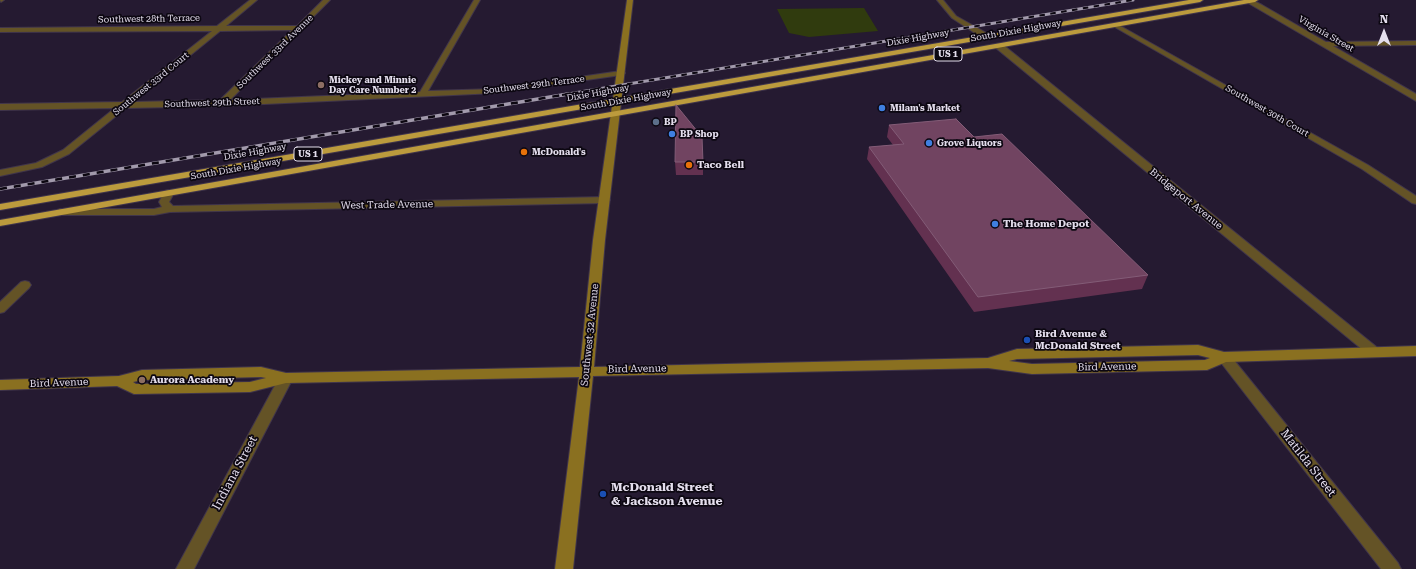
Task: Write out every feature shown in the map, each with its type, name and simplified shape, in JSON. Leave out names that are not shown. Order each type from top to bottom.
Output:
[{"type":"highway","name":"Dixie Highway","points":[[0,207],[1200,0]]},
{"type":"highway","name":"South Dixie Highway","points":[[0,223],[999,46],[1250,0]]},
{"type":"street","name":"Southwest 33rd Court","points":[[0,173],[44,164],[71,148],[254,0]]},
{"type":"street","name":"Southwest 33rd Avenue","points":[[222,103],[327,0]]},
{"type":"street","points":[[423,93],[477,0]]},
{"type":"street","name":"Southwest 32 Avenue","points":[[564,569],[599,240],[630,0]]},
{"type":"street","points":[[940,0],[954,17],[987,37]]},
{"type":"street","name":"Virginia Street","points":[[1250,0],[1416,98]]},
{"type":"street","name":"Southwest 30th Court","points":[[1115,25],[1365,166],[1416,201]]},
{"type":"street","name":"Southwest 28th Terrace","points":[[0,30],[299,28]]},
{"type":"street","points":[[1324,44],[1416,43]]},
{"type":"street","name":"Bridgeport Avenue","points":[[999,46],[1374,352]]},
{"type":"street","name":"Southwest 29th Terrace","points":[[423,93],[511,90],[621,73]]},
{"type":"street","name":"Southwest 29th Street","points":[[0,107],[222,103],[423,93]]},
{"type":"street","points":[[169,193],[164,204],[170,209]]},
{"type":"street","name":"West Trade Avenue","points":[[58,212],[154,212],[170,209],[605,200]]},
{"type":"street","points":[[0,309],[25,285]]},
{"type":"street","name":"Bird Avenue","points":[[0,385],[119,381],[134,389],[250,387],[286,378],[586,370],[988,363],[1026,369],[1127,367],[1207,365],[1224,357],[1416,351]]},
{"type":"street","name":"Matilda Street","points":[[1224,357],[1392,569]]},
{"type":"street","name":"Indiana Street","points":[[185,569],[286,378]]},
{"type":"green space","points":[[864,8],[878,31],[809,37],[789,33],[777,9]]},
{"type":"building","points":[[676,105],[702,137],[703,162],[675,162]]},
{"type":"building","name":"The Home Depot","points":[[956,119],[974,137],[1002,134],[1148,275],[978,297],[869,147],[904,144],[889,125]]},
{"type":"railway","points":[[566,94],[1133,0]]},
{"type":"railway","points":[[0,189],[566,94]]},
{"type":"railway","points":[[562,95],[566,94]]},
{"type":"place","name":"Mickey and Minnie Day Care Number 2","points":[[321,85]]},
{"type":"place","name":"Milam's Market","points":[[882,108]]},
{"type":"place","name":"BP","points":[[656,122]]},
{"type":"place","name":"BP Shop","points":[[672,134]]},
{"type":"place","name":"Grove Liquors","points":[[929,143]]},
{"type":"place","name":"McDonald's","points":[[524,152]]},
{"type":"place","name":"Taco Bell","points":[[689,165]]},
{"type":"place","name":"The Home Depot","points":[[995,224]]},
{"type":"place","name":"Bird Avenue & McDonald Street","points":[[1027,340]]},
{"type":"place","name":"Aurora Academy","points":[[142,380]]},
{"type":"place","name":"McDonald Street & Jackson Avenue","points":[[603,494]]}]
